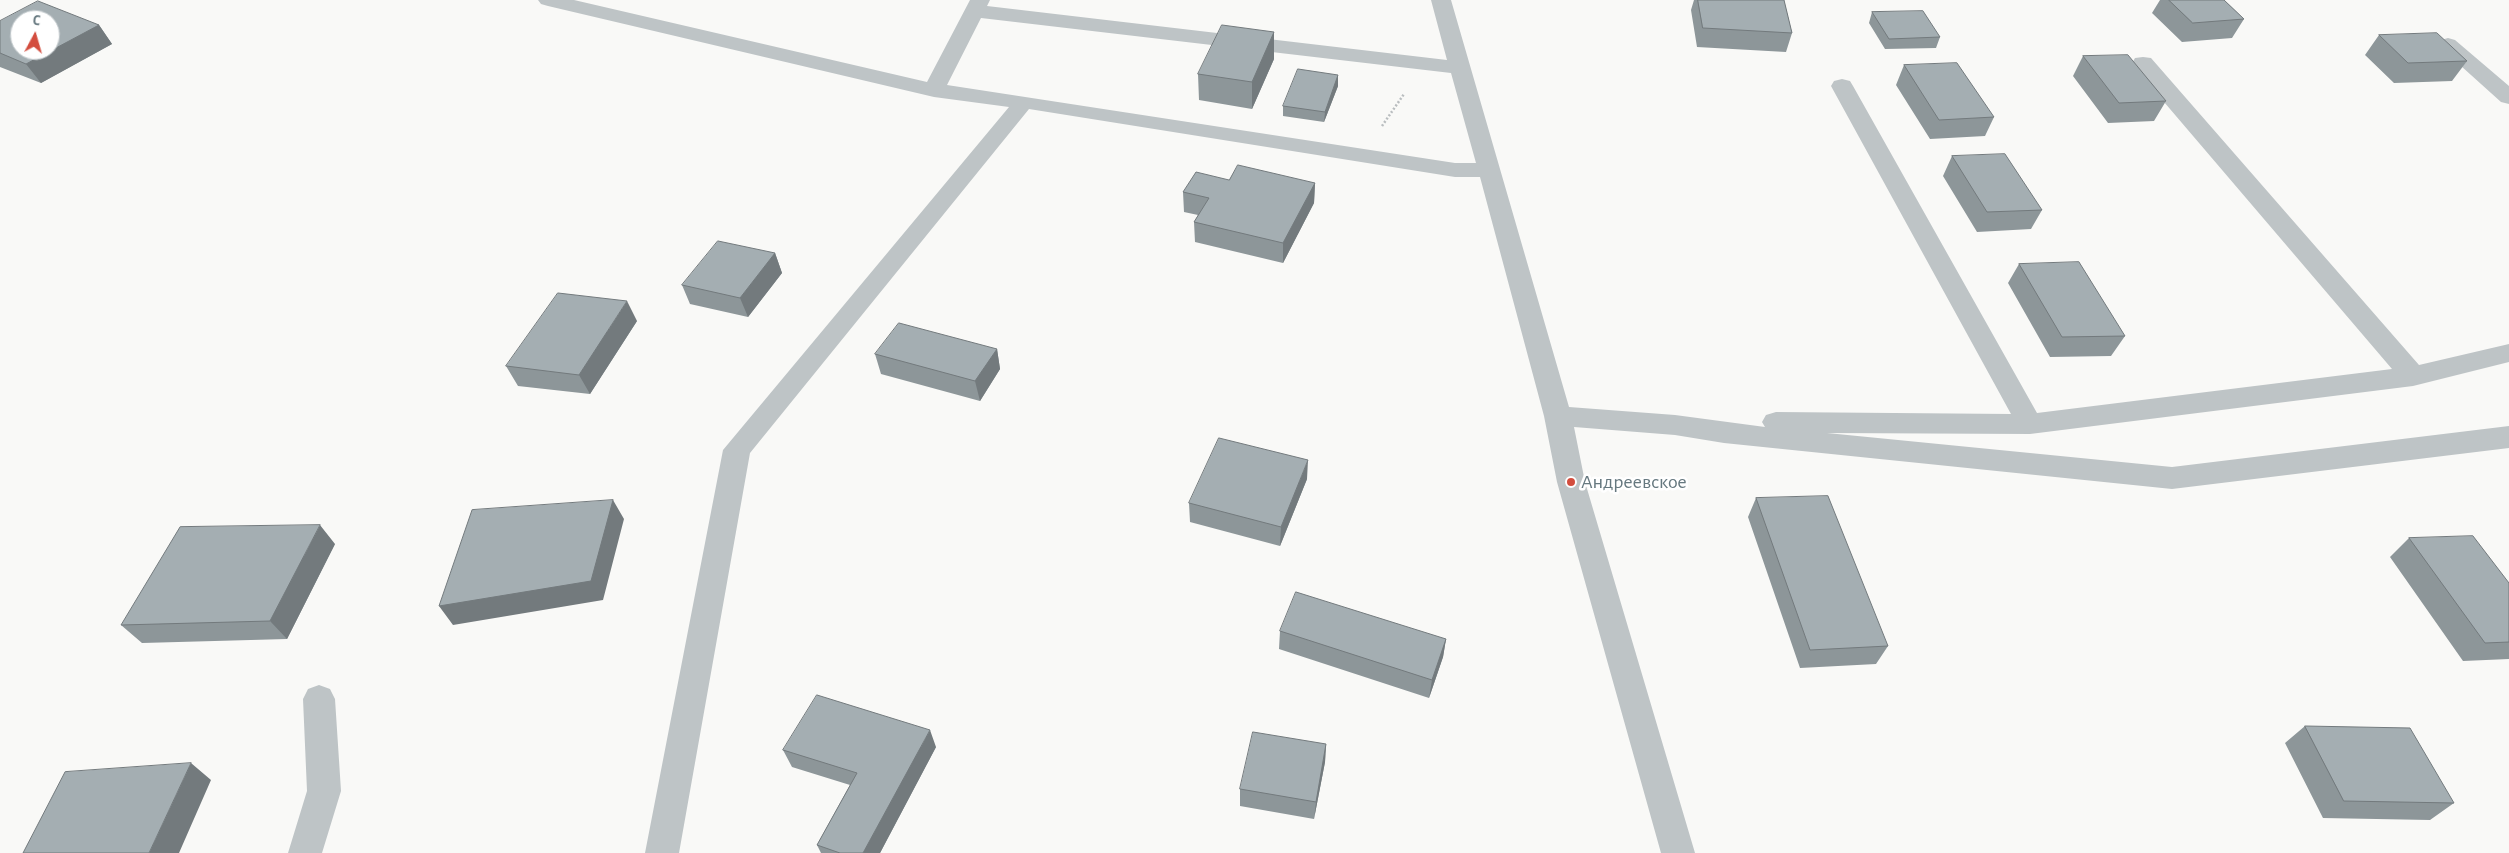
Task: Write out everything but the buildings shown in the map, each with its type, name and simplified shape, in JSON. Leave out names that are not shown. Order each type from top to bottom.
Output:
[{"type":"street","points":[[548,0],[934,90],[1024,102],[1455,170],[1489,170]]},
{"type":"street","points":[[1441,0],[1558,416],[1571,482],[1678,853]]},
{"type":"street","points":[[934,90],[977,6],[1460,68]]},
{"type":"street","points":[[2448,44],[2509,97]]},
{"type":"street","points":[[2143,63],[2413,376]]},
{"type":"street","points":[[1842,86],[2030,424]]},
{"type":"street","points":[[662,853],[737,450],[1024,102]]},
{"type":"street","points":[[1675,426],[1719,422],[2030,424],[2413,376],[2509,353]]},
{"type":"street","points":[[1558,416],[1675,426],[1724,433],[2172,478],[2509,437]]},
{"type":"street","points":[[306,853],[324,791],[319,699]]},
{"type":"path","points":[[1361,155],[1427,64]]},
{"type":"place","name":"Андреевское","points":[[1571,482]]}]
